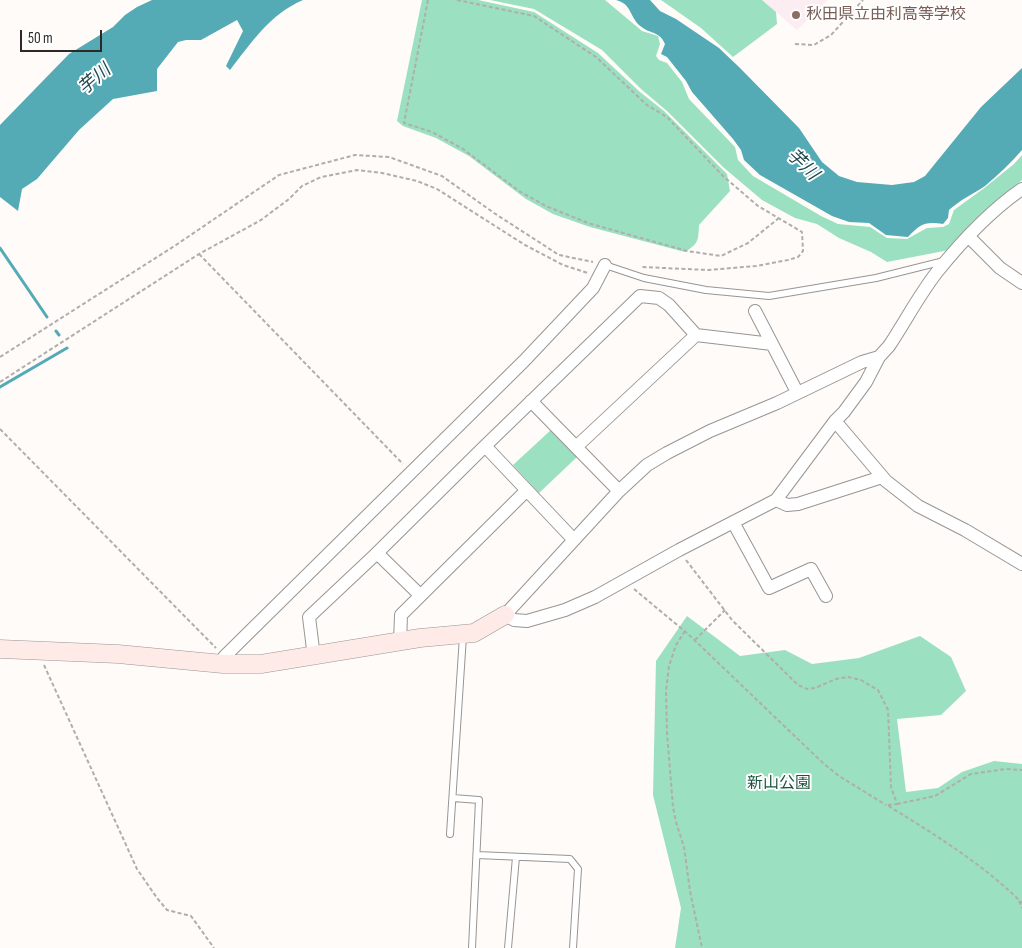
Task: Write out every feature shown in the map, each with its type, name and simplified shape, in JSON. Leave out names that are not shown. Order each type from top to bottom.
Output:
[{"type":"street","points":[[505,615],[514,620],[527,621],[565,610],[595,597],[679,550],[776,500],[866,382],[879,357],[889,346],[937,272],[968,236],[1004,201],[1022,189]]},
{"type":"street","points":[[968,236],[1000,268],[1022,283]]},
{"type":"street","points":[[224,660],[410,471],[524,361],[593,288],[605,265]]},
{"type":"street","points":[[314,657],[309,617],[640,296],[658,298],[668,305],[696,336],[772,344]]},
{"type":"street","points":[[755,310],[797,392]]},
{"type":"street","points":[[576,447],[696,336]]},
{"type":"street","points":[[0,649],[224,660],[261,664],[400,643],[420,638],[474,633],[505,615],[619,491],[647,465],[710,432],[777,403],[862,362],[879,357]]},
{"type":"street","points":[[531,400],[619,491]]},
{"type":"street","points":[[835,421],[882,476],[918,506],[965,530],[1022,564]]},
{"type":"street","points":[[485,446],[574,540]]},
{"type":"street","points":[[776,500],[787,506],[798,504],[882,476]]},
{"type":"street","points":[[400,643],[401,615],[526,491]]},
{"type":"street","points":[[733,522],[769,588],[811,569],[826,596]]},
{"type":"street","points":[[377,553],[420,595]]},
{"type":"lane","points":[[605,265],[644,278],[706,290],[769,296],[876,278],[948,260]]},
{"type":"lane","points":[[450,834],[463,635]]},
{"type":"lane","points":[[453,798],[479,800],[472,948]]},
{"type":"lane","points":[[477,856],[570,859],[578,869],[573,948]]},
{"type":"lane","points":[[508,948],[516,857]]},
{"type":"path","points":[[428,0],[404,123],[432,132],[463,149],[519,191],[546,206],[588,223],[687,251],[721,256],[748,243],[779,218]]},
{"type":"path","points":[[457,0],[534,16],[596,57],[647,105],[667,117],[723,176],[758,206],[802,232],[803,251],[798,257],[788,260],[756,266],[708,270],[634,267]]},
{"type":"path","points":[[794,44],[814,45],[831,35],[863,0]]},
{"type":"path","points":[[0,357],[176,245],[279,175],[355,155],[389,157],[442,176],[494,213],[559,255],[605,265]]},
{"type":"path","points":[[0,382],[199,254],[261,220],[289,199],[302,186],[321,177],[357,170],[382,172],[417,181],[437,189],[562,265],[589,274],[605,265]]},
{"type":"path","points":[[199,254],[410,471]]},
{"type":"path","points":[[0,429],[224,660]]},
{"type":"path","points":[[679,550],[732,620],[798,685],[807,689],[814,688],[836,679],[848,677],[861,680],[878,690],[888,710],[891,787],[897,804]]},
{"type":"path","points":[[628,578],[634,589],[694,640],[824,764],[839,776],[946,842],[1022,903]]},
{"type":"path","points":[[694,640],[725,610]]},
{"type":"path","points":[[685,632],[676,645],[670,666],[666,691],[667,733],[673,807],[684,847],[690,891],[702,948]]},
{"type":"path","points":[[38,652],[137,869],[167,910],[191,916],[214,948]]},
{"type":"path","points":[[887,805],[935,796],[971,774],[1006,769],[1022,770]]},
{"type":"path","points":[[1018,899],[1022,908]]},
{"type":"shaded area","name":"秋田県立由利高等学校","points":[[762,0],[828,0],[797,30]]},
{"type":"green space","points":[[422,0],[478,0],[534,12],[598,53],[640,92],[664,111],[727,174],[730,191],[699,225],[698,238],[695,244],[685,252],[590,227],[553,214],[526,199],[469,156],[436,138],[403,126],[397,121]]},
{"type":"green space","points":[[490,0],[605,0],[642,31],[658,36],[660,44],[656,56],[659,60],[667,63],[682,82],[689,99],[735,147],[738,160],[753,176],[838,224],[870,227],[887,238],[907,239],[927,228],[943,227],[949,224],[954,210],[1014,164],[1022,155],[1022,180],[986,210],[949,250],[887,262],[871,252],[839,238],[817,224],[795,218],[762,200],[723,167],[602,50],[534,9]]},
{"type":"green space","points":[[661,0],[762,0],[776,12],[777,24],[733,57],[701,28]]},
{"type":"green space","points":[[552,429],[577,457],[539,493],[513,465]]},
{"type":"green space","name":"新山公園","points":[[687,616],[740,656],[785,650],[812,664],[859,658],[920,636],[951,657],[966,691],[941,715],[897,719],[906,792],[938,788],[962,772],[994,761],[1022,764],[1022,948],[675,948],[681,908],[653,795],[656,661]]},
{"type":"water","name":"芋川","points":[[152,0],[303,0],[291,6],[271,21],[230,70],[226,66],[243,31],[237,20],[201,40],[178,42],[157,69],[157,91],[113,99],[79,130],[37,179],[22,189],[18,211],[0,197],[0,125],[69,54],[113,27],[125,15],[137,7]]},
{"type":"water","name":"芋川","points":[[616,0],[650,0],[660,11],[676,19],[719,48],[799,128],[822,162],[839,176],[857,182],[892,185],[914,182],[925,176],[981,107],[1022,68],[1022,150],[985,186],[949,210],[948,218],[943,224],[923,224],[908,237],[886,235],[869,223],[849,222],[832,216],[760,175],[744,160],[741,150],[733,139],[692,92],[686,81],[667,57],[661,54],[665,44],[663,40],[658,35],[638,24],[626,5]]},
{"type":"waterway","points":[[0,248],[47,317]]},
{"type":"waterway","points":[[56,331],[59,335]]},
{"type":"waterway","points":[[0,387],[67,348]]},
{"type":"place","name":"秋田県立由利高等学校","points":[[796,15]]}]
